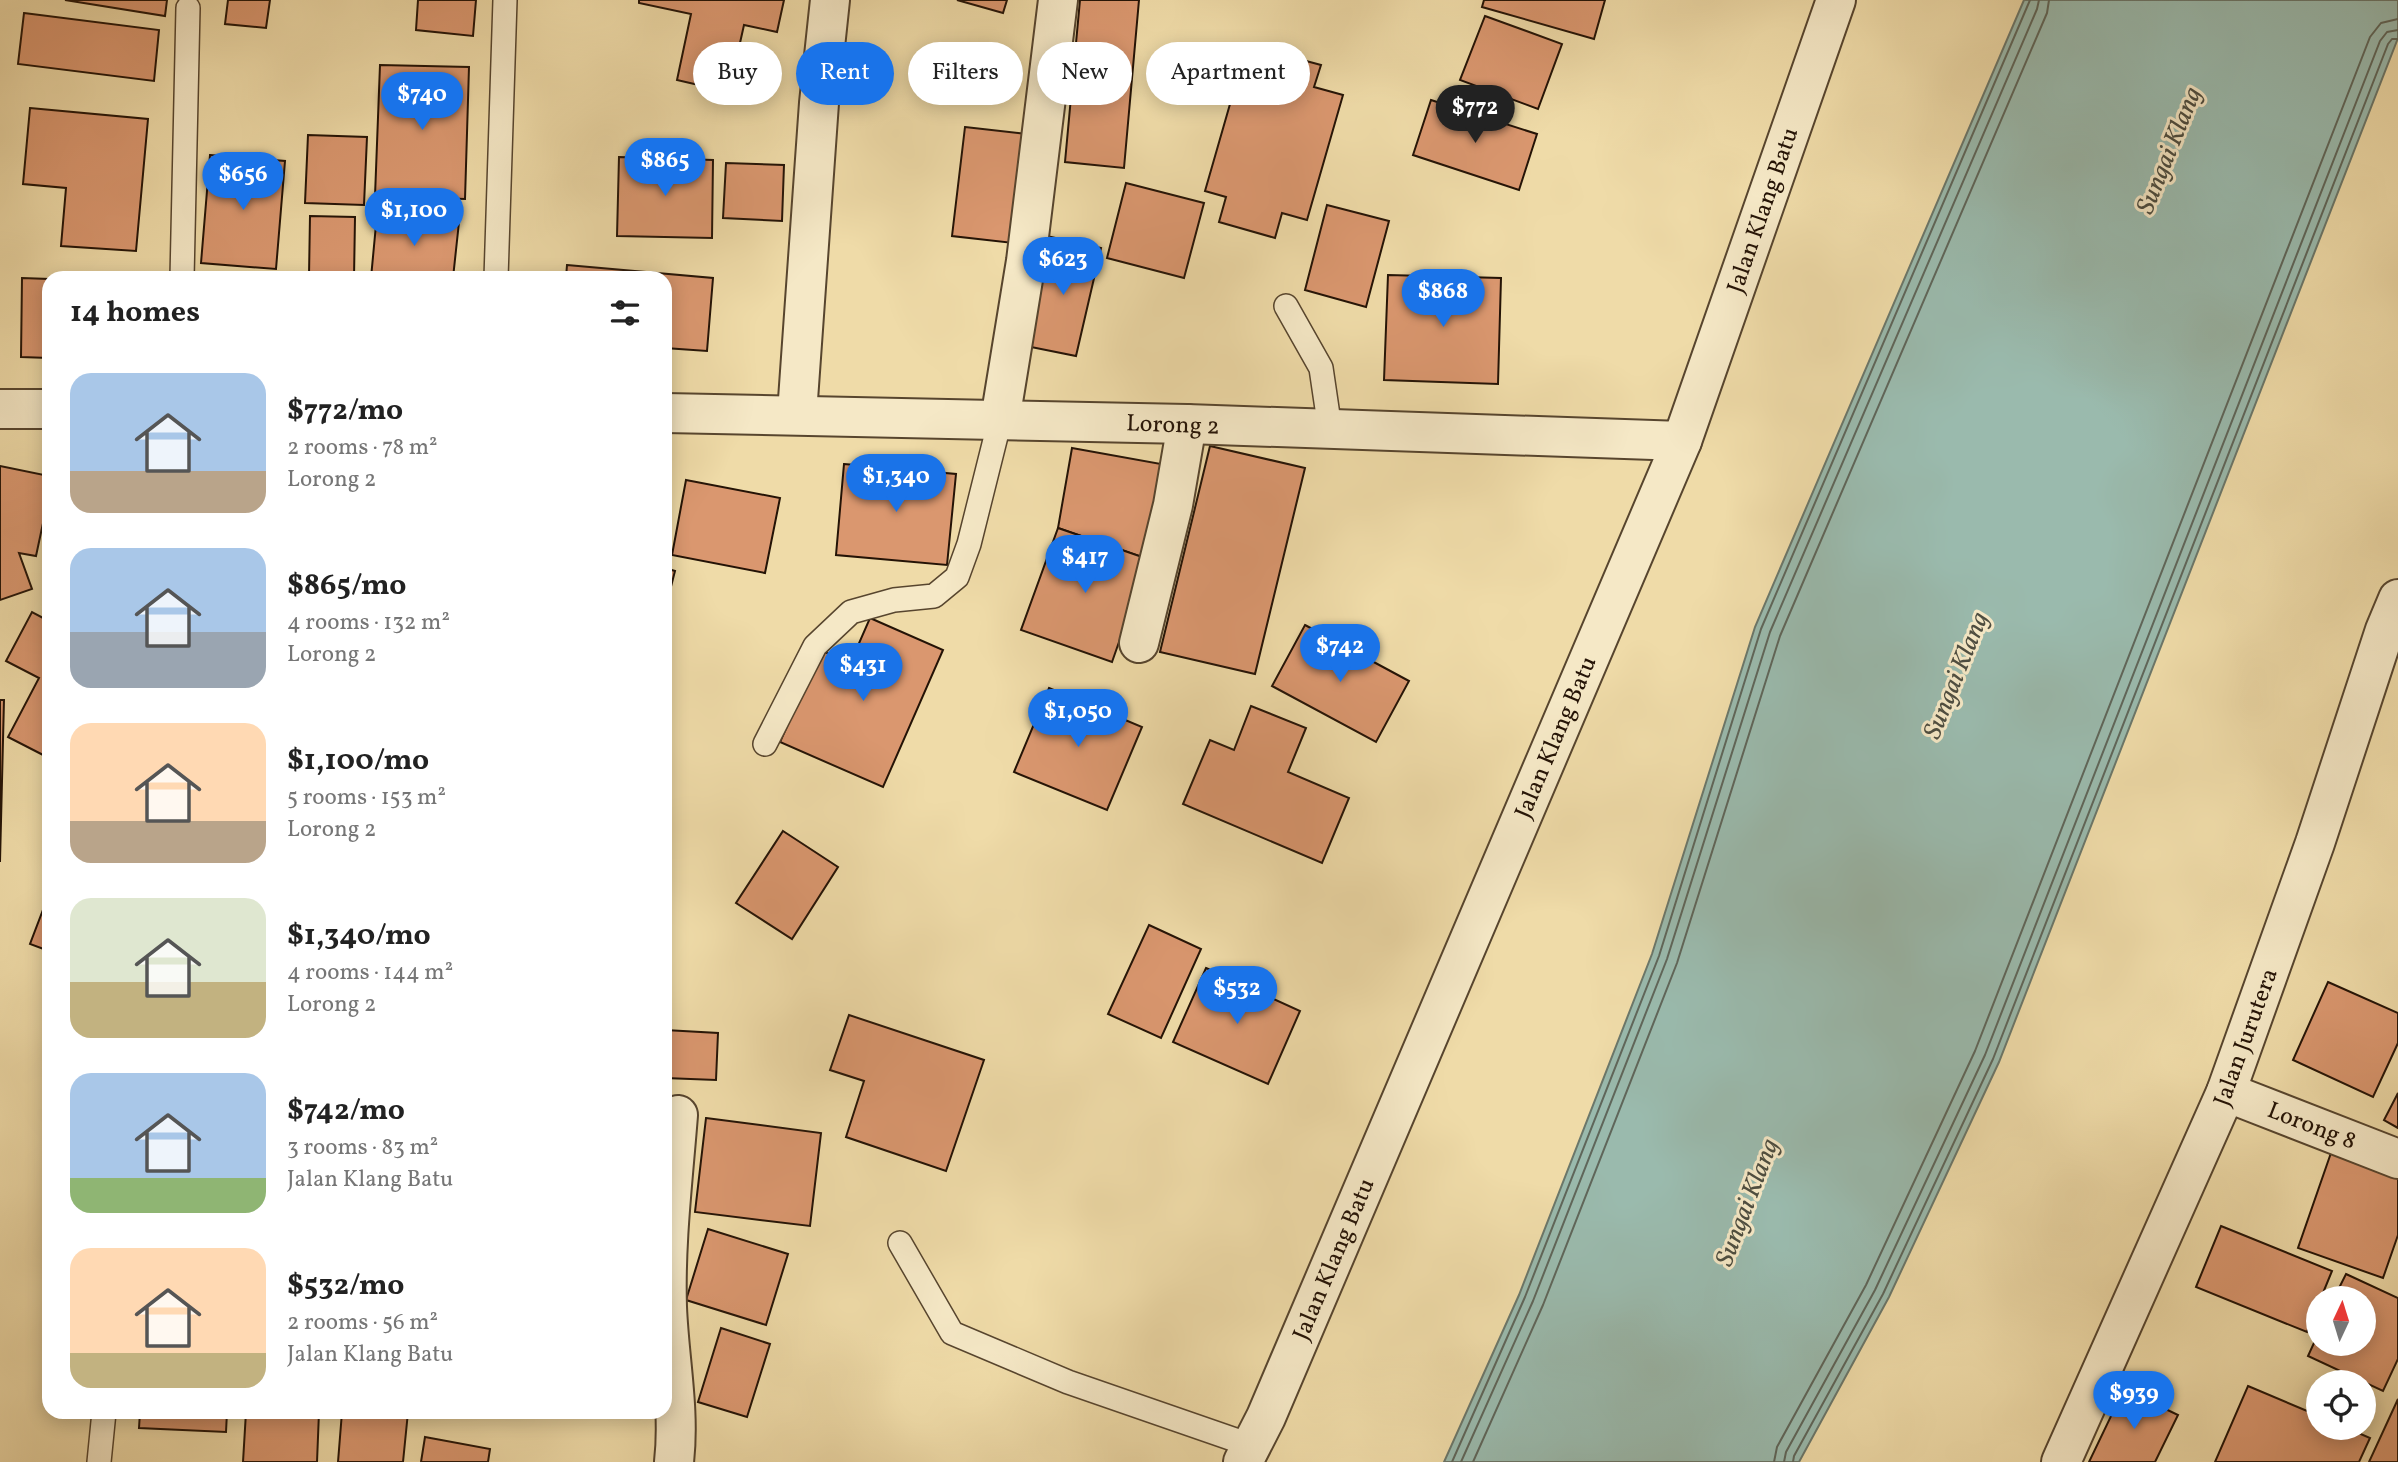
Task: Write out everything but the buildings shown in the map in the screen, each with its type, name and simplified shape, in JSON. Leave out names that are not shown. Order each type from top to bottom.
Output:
[{"type":"street","points":[[797,414],[819,103],[830,0]]},
{"type":"street","points":[[1000,420],[1026,261],[1058,0]]},
{"type":"street","name":"Jalan Klang Batu","points":[[1246,1453],[1266,1417],[1682,441],[1836,0]]},
{"type":"street","points":[[0,409],[42,409]]},
{"type":"street","name":"Lorong 2","points":[[672,413],[1187,424],[1682,441]]},
{"type":"street","points":[[1139,643],[1173,505],[1187,424]]},
{"type":"street","name":"Jalan Jurutera","points":[[2061,1462],[2226,1091],[2394,620]]},
{"type":"street","name":"Lorong 8","points":[[2226,1091],[2398,1159]]},
{"type":"street","points":[[672,1201],[678,1115]]},
{"type":"street","points":[[672,1354],[676,1390],[674,1462]]},
{"type":"lane","points":[[496,271],[505,0]]},
{"type":"lane","points":[[182,271],[188,8]]},
{"type":"lane","points":[[1286,306],[1321,368],[1330,429]]},
{"type":"lane","points":[[765,744],[815,646],[851,612],[894,600],[934,596],[957,577],[970,544],[1000,420]]},
{"type":"lane","points":[[900,1243],[952,1333],[1246,1453]]},
{"type":"lane","points":[[99,1462],[103,1419]]},
{"type":"water","name":"Sungai Klang","points":[[2024,0],[2398,0],[2398,38],[1999,1062],[1889,1297],[1799,1462],[1444,1462],[1519,1295],[1652,954],[1755,627]]}]
